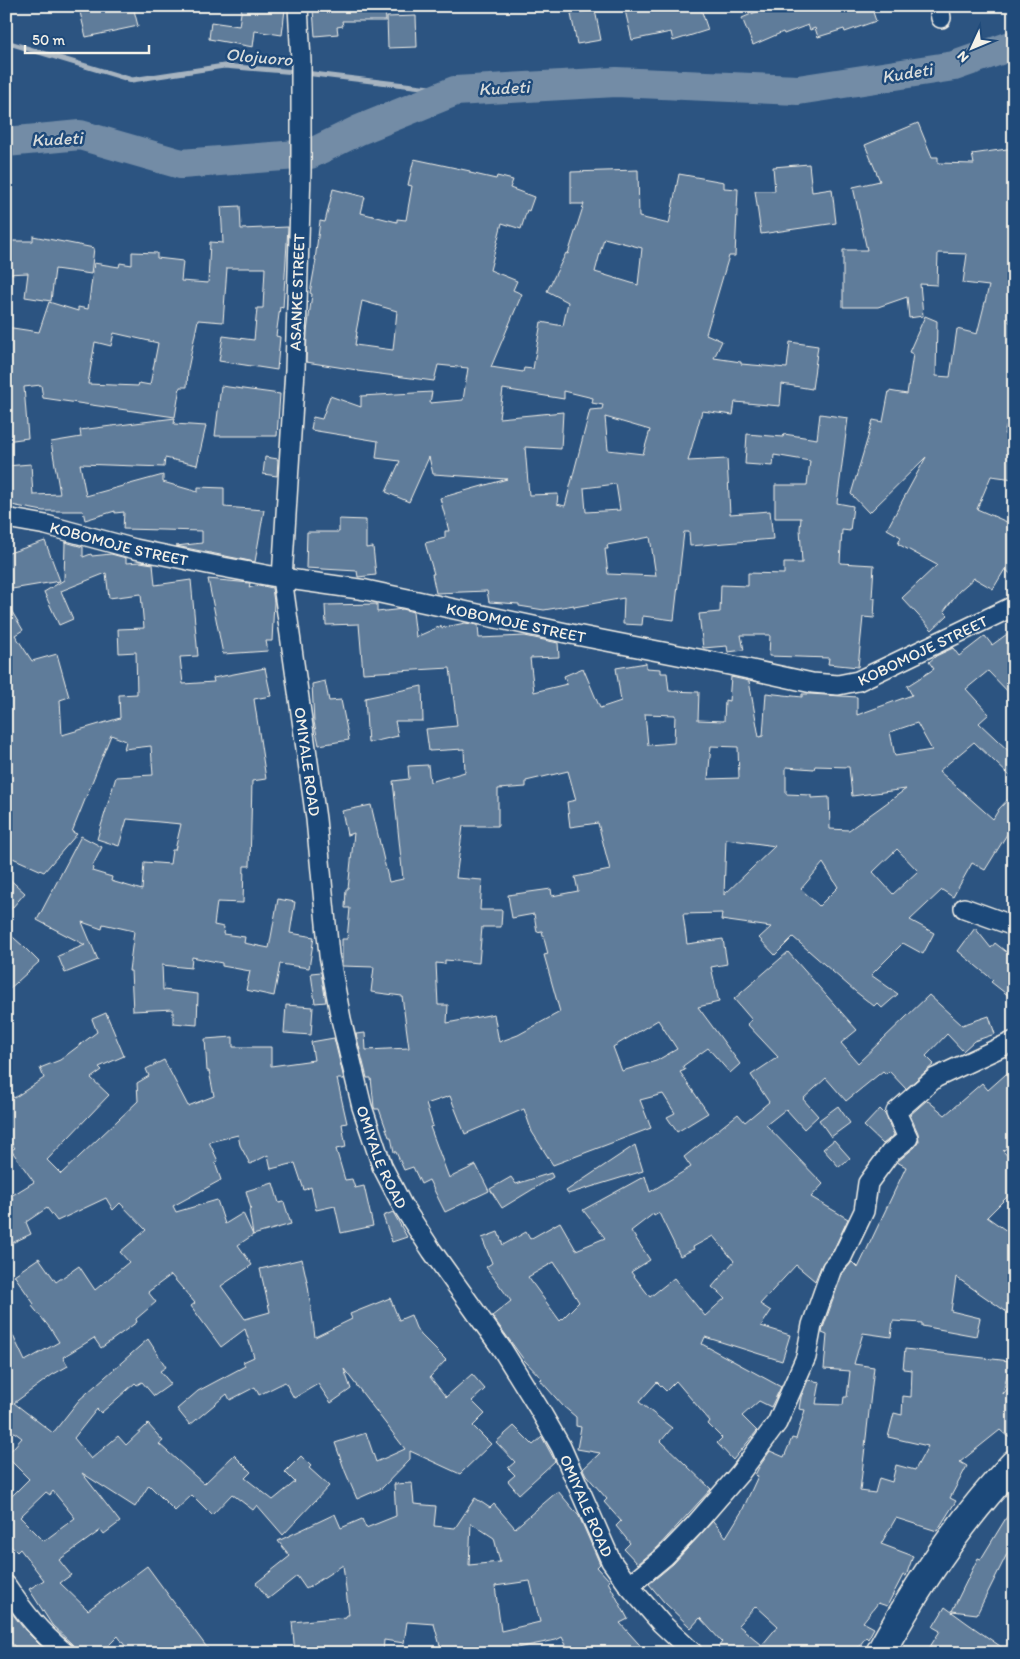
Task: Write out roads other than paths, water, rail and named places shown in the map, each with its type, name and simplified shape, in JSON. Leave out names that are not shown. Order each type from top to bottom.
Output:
[{"type":"highway","points":[[880,1653],[929,1570],[1014,1464]]},
{"type":"highway","points":[[899,1653],[945,1579],[990,1518],[1014,1490]]},
{"type":"street","name":"ASANKE STREET","points":[[282,578],[295,370],[301,172],[301,61],[298,6]]},
{"type":"street","name":"KOBOMOJE STREET","points":[[6,518],[46,525],[135,549],[282,578],[366,590],[566,633],[729,664],[812,683],[838,685],[865,678],[1014,606]]},
{"type":"street","name":"OMIYALE ROAD","points":[[282,578],[316,819],[329,955],[341,1019],[362,1107],[382,1166],[402,1205],[432,1251],[502,1349],[538,1407],[561,1447],[611,1561],[629,1586],[661,1623],[693,1653]]},
{"type":"street","points":[[964,908],[1014,926]]},
{"type":"street","points":[[629,1586],[665,1556],[694,1526],[740,1473],[777,1423],[806,1357],[812,1325],[832,1268],[842,1257],[864,1211],[868,1183],[890,1153],[908,1138],[896,1112],[935,1078],[1014,1041]]},
{"type":"street","points":[[6,1585],[20,1608],[41,1632],[65,1653]]},
{"type":"waterway","name":"Olojuoro","points":[[6,42],[132,80],[224,66],[296,72]]},
{"type":"waterway","name":"Kudeti","points":[[6,142],[80,135],[181,164],[310,154],[359,130],[455,91],[616,82],[798,90],[954,66],[1014,45]]},
{"type":"waterway","name":"Olojuoro","points":[[305,73],[455,91]]}]
